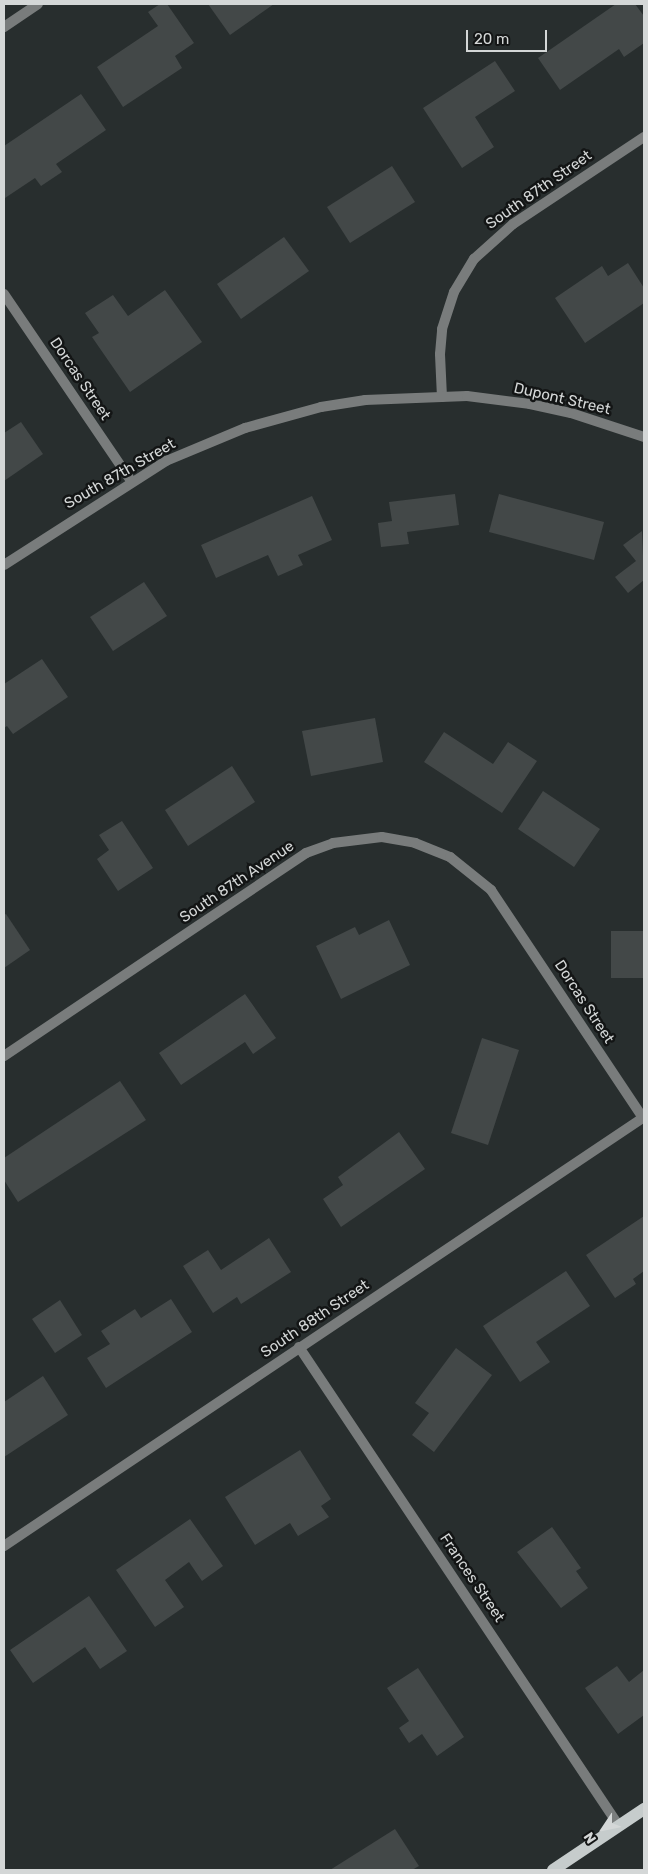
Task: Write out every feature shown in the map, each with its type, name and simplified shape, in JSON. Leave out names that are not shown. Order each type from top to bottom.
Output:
[{"type":"main road","points":[[553,1870],[644,1809]]},
{"type":"street","points":[[4,27],[38,4]]},
{"type":"street","name":"South 87th Street","points":[[4,565],[166,461],[245,428],[283,416],[365,400],[442,397],[442,329],[454,292],[474,259],[512,224],[644,137]]},
{"type":"street","name":"Dorcas Street","points":[[4,294],[132,482]]},
{"type":"street","name":"Dupont Street","points":[[442,397],[467,396],[530,404],[571,413],[644,437]]},
{"type":"street","name":"South 87th Avenue","points":[[4,1056],[306,854],[333,843],[382,837],[434,849],[466,867],[500,902]]},
{"type":"street","name":"Dorcas Street","points":[[500,902],[644,1118]]},
{"type":"street","name":"South 88th Street","points":[[4,1546],[644,1118]]},
{"type":"street","name":"Frances Street","points":[[299,1347],[619,1826]]},
{"type":"building","points":[[160,4],[167,4],[194,43],[175,56],[182,68],[123,107],[97,67],[158,26],[148,12]]},
{"type":"building","points":[[208,4],[274,4],[230,35]]},
{"type":"building","points":[[616,4],[635,4],[644,16],[644,43],[624,57],[619,49],[560,90],[538,58]]},
{"type":"building","points":[[495,61],[515,91],[475,117],[494,147],[462,168],[423,108]]},
{"type":"building","points":[[81,94],[106,130],[56,164],[62,172],[41,186],[35,178],[5,198],[4,146]]},
{"type":"building","points":[[392,166],[415,202],[350,243],[327,207]]},
{"type":"building","points":[[284,237],[309,271],[241,319],[217,284]]},
{"type":"building","points":[[628,263],[644,288],[644,303],[585,343],[555,298],[602,266],[608,276]]},
{"type":"building","points":[[165,290],[202,342],[130,392],[92,337],[99,333],[85,313],[113,295],[128,316]]},
{"type":"building","points":[[21,422],[43,454],[4,481],[4,433]]},
{"type":"building","points":[[455,494],[459,525],[407,532],[409,544],[381,547],[378,523],[392,521],[389,502]]},
{"type":"building","points":[[499,494],[604,522],[594,560],[489,532]]},
{"type":"building","points":[[312,496],[332,540],[298,555],[303,565],[278,576],[268,555],[216,578],[201,545]]},
{"type":"building","points":[[642,531],[644,580],[628,593],[615,577],[636,561],[623,545]]},
{"type":"building","points":[[144,582],[167,616],[113,651],[90,617]]},
{"type":"building","points":[[42,659],[68,697],[13,734],[7,726],[4,728],[4,684]]},
{"type":"building","points":[[375,718],[383,762],[311,776],[302,731]]},
{"type":"building","points":[[444,732],[493,764],[508,742],[537,761],[502,813],[424,762]]},
{"type":"building","points":[[232,766],[255,802],[188,846],[165,810]]},
{"type":"building","points":[[543,791],[600,829],[574,867],[518,829]]},
{"type":"building","points":[[122,821],[153,868],[118,891],[97,859],[109,850],[99,835]]},
{"type":"building","points":[[6,914],[30,950],[4,968],[4,915]]},
{"type":"building","points":[[389,920],[410,965],[341,999],[316,946],[355,927],[359,935]]},
{"type":"building","points":[[611,931],[644,931],[644,978],[611,978]]},
{"type":"building","points":[[245,994],[276,1038],[253,1054],[245,1042],[181,1085],[159,1053]]},
{"type":"building","points":[[482,1038],[519,1050],[488,1145],[451,1133]]},
{"type":"building","points":[[120,1081],[146,1120],[18,1202],[4,1180],[4,1158]]},
{"type":"building","points":[[399,1132],[425,1169],[341,1227],[323,1199],[343,1185],[338,1177]]},
{"type":"building","points":[[644,1216],[644,1271],[633,1279],[636,1284],[615,1298],[586,1255]]},
{"type":"building","points":[[269,1238],[291,1272],[241,1304],[237,1297],[213,1313],[183,1266],[208,1250],[221,1270]]},
{"type":"building","points":[[566,1271],[590,1306],[536,1342],[550,1362],[520,1382],[483,1326]]},
{"type":"building","points":[[171,1299],[192,1332],[106,1388],[87,1358],[110,1344],[101,1331],[135,1309],[141,1318]]},
{"type":"building","points":[[60,1300],[82,1335],[55,1353],[32,1319]]},
{"type":"building","points":[[456,1348],[492,1375],[434,1452],[412,1435],[429,1413],[415,1403]]},
{"type":"building","points":[[43,1376],[68,1415],[4,1457],[4,1402]]},
{"type":"building","points":[[300,1450],[331,1499],[321,1506],[329,1517],[298,1536],[290,1523],[255,1545],[225,1497]]},
{"type":"building","points":[[190,1519],[223,1566],[202,1581],[189,1562],[165,1580],[184,1607],[155,1627],[116,1570]]},
{"type":"building","points":[[552,1527],[581,1568],[576,1571],[588,1588],[561,1608],[517,1552]]},
{"type":"building","points":[[89,1596],[127,1651],[100,1669],[85,1647],[33,1683],[10,1650]]},
{"type":"building","points":[[617,1666],[629,1682],[644,1670],[644,1715],[618,1734],[585,1688]]},
{"type":"building","points":[[418,1668],[464,1737],[437,1756],[422,1734],[409,1743],[399,1728],[409,1721],[387,1688]]},
{"type":"building","points":[[395,1829],[419,1866],[412,1870],[330,1870]]}]
